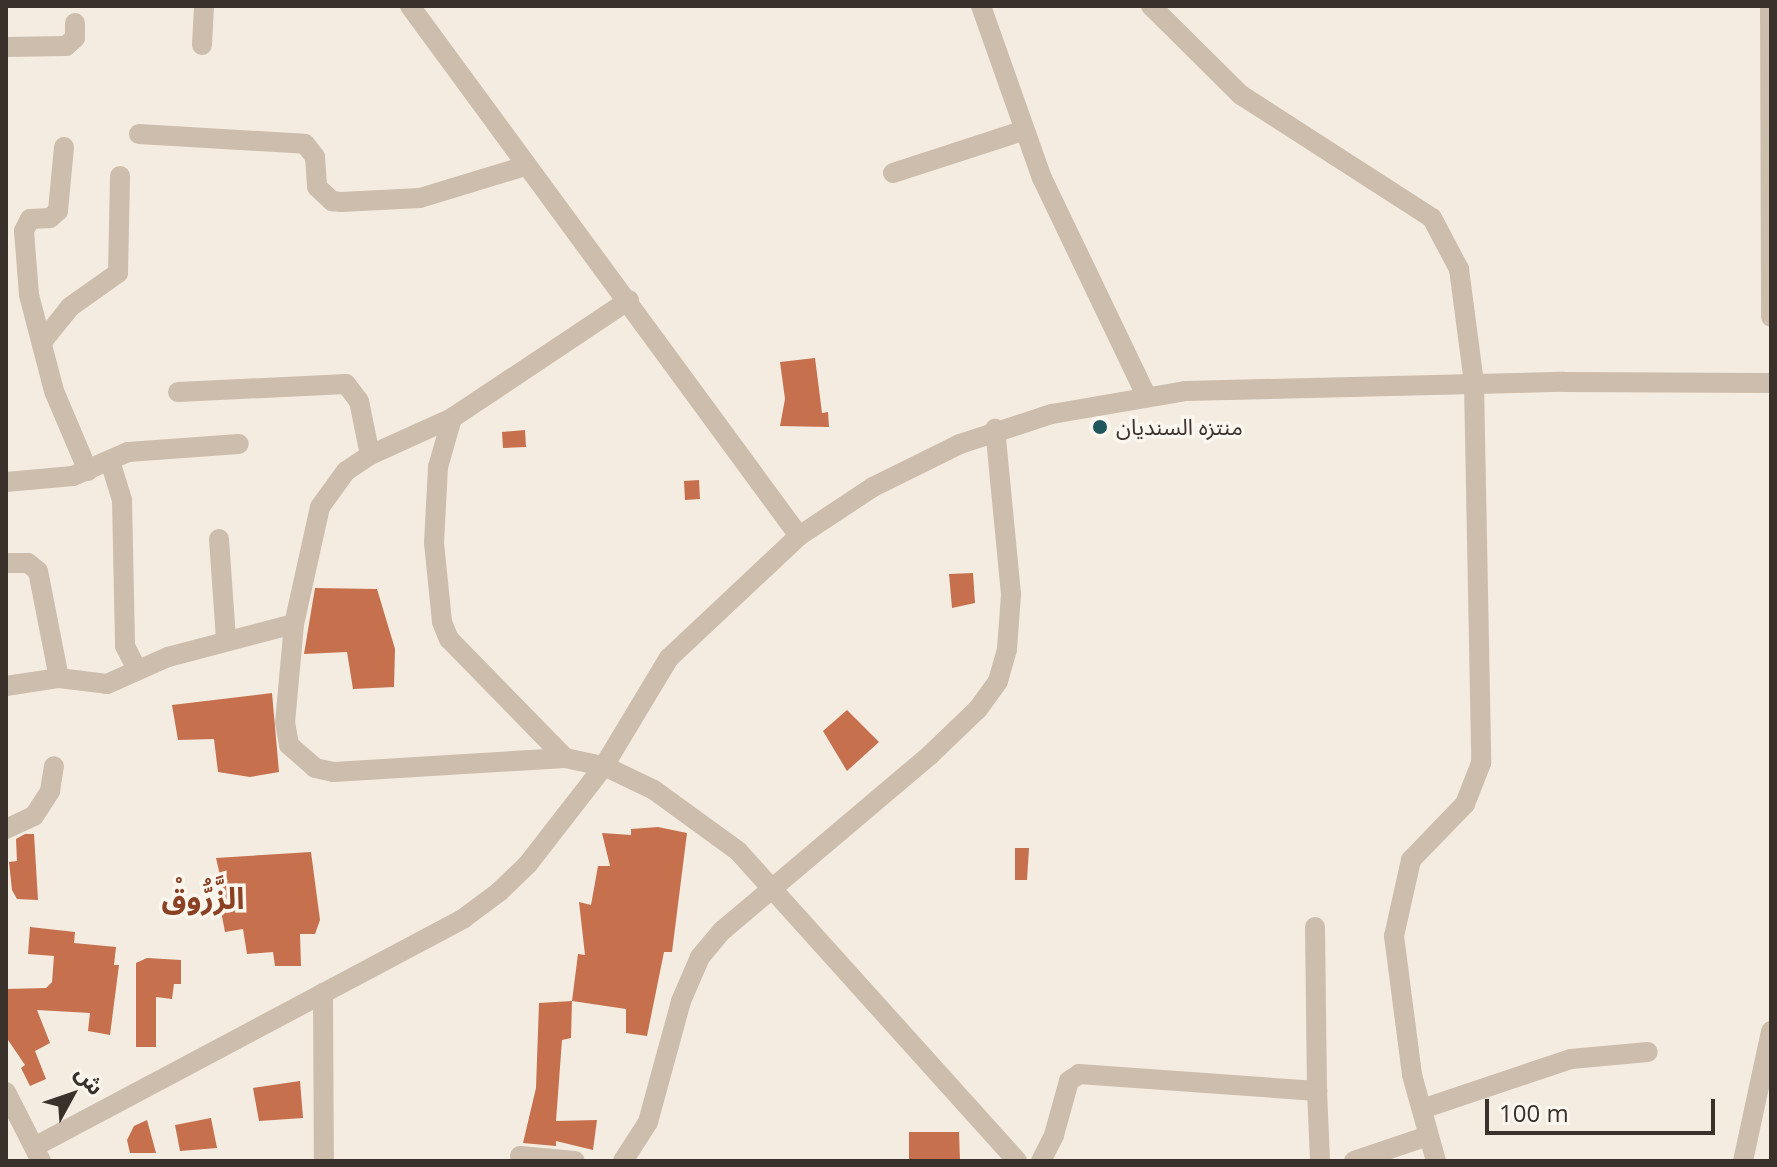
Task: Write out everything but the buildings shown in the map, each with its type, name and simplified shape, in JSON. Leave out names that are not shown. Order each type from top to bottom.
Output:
[{"type":"street","points":[[202,45],[204,6]]},
{"type":"street","points":[[410,6],[525,166],[629,300],[799,536]]},
{"type":"street","points":[[981,6],[1022,131],[1072,247],[1146,395]]},
{"type":"street","points":[[1151,6],[1210,71],[1241,95],[1432,218],[1459,269],[1474,383],[1479,778],[1465,804],[1411,860],[1394,936],[1422,1109],[1436,1161]]},
{"type":"street","points":[[1770,6],[1771,317]]},
{"type":"street","points":[[6,47],[66,46],[75,38],[75,23]]},
{"type":"street","points":[[893,173],[1022,131]]},
{"type":"street","points":[[139,134],[305,144],[315,157],[317,187],[341,202],[420,198],[525,166]]},
{"type":"street","points":[[64,147],[58,211],[50,218],[30,219],[24,231],[29,295],[64,422],[88,471]]},
{"type":"street","points":[[42,342],[70,307],[118,273],[120,176]]},
{"type":"street","points":[[629,300],[452,418],[370,455],[346,471],[320,507],[294,624],[285,722],[289,745],[315,768],[334,772],[565,758],[604,766],[654,790],[702,823],[774,887],[1017,1161]]},
{"type":"street","points":[[6,1092],[38,1154],[323,993],[464,918],[499,892],[528,864],[604,766],[669,658],[799,536],[873,487],[995,429],[1146,395],[1474,383],[1771,383]]},
{"type":"street","points":[[178,392],[346,384],[359,401],[370,455]]},
{"type":"street","points":[[452,418],[437,482],[434,543],[442,622],[461,657],[532,720],[565,758]]},
{"type":"street","points":[[623,1161],[648,1122],[681,1001],[700,957],[774,887],[930,755],[978,709],[998,681],[1007,649],[1011,594],[995,429]]},
{"type":"street","points":[[6,482],[88,471],[128,452],[239,444]]},
{"type":"street","points":[[110,461],[122,500],[125,646],[137,670]]},
{"type":"street","points":[[219,539],[226,639]]},
{"type":"street","points":[[6,563],[28,563],[38,571],[59,678]]},
{"type":"street","points":[[6,686],[59,678],[107,684],[137,670],[226,639],[294,624]]},
{"type":"street","points":[[6,829],[34,816],[50,791],[54,766]]},
{"type":"street","points":[[1315,927],[1320,1161]]},
{"type":"street","points":[[323,993],[324,1161]]},
{"type":"street","points":[[1743,1161],[1771,1031]]},
{"type":"street","points":[[1422,1109],[1571,1059],[1648,1052]]},
{"type":"street","points":[[1041,1161],[1075,1075],[1317,1091]]},
{"type":"street","points":[[1354,1161],[1428,1136]]},
{"type":"street","points":[[520,1156],[575,1161]]},
{"type":"place","name":"منتزه السنديان","points":[[1100,427]]},
{"type":"district","name":"الزَّرُّوقْ","points":[[203,898]]}]
